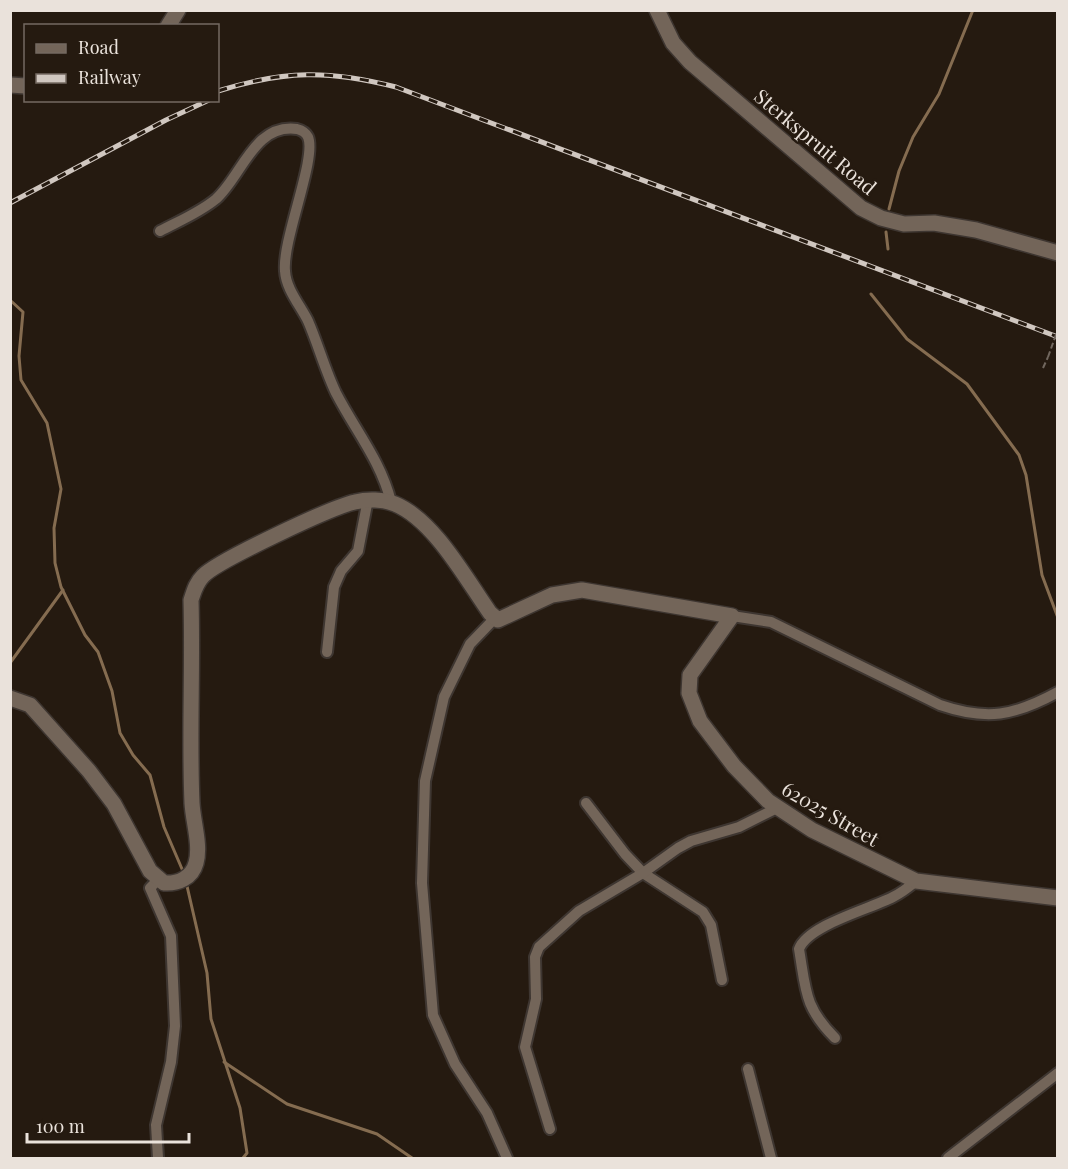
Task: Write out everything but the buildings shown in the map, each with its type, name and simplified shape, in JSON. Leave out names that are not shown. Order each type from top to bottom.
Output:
[{"type":"street","points":[[169,24],[178,10]]},
{"type":"street","name":"Sterkspruit Road","points":[[657,10],[673,43],[690,62],[861,208],[881,218],[904,224],[934,223],[976,230],[1058,253]]},
{"type":"street","points":[[160,231],[204,208],[217,198],[230,185],[263,138],[282,129],[300,129],[305,133],[309,138],[309,154],[287,249],[285,272],[337,394],[381,470],[391,502]]},
{"type":"street","points":[[327,652],[334,587],[340,571],[358,551],[368,499]]},
{"type":"street","points":[[10,698],[30,705],[88,771],[114,804],[142,859],[158,880],[164,883],[181,881],[191,874],[196,864],[191,737],[191,600],[195,586],[216,566],[329,512],[368,499],[391,502],[412,513],[426,525],[495,618],[502,620],[552,595],[594,591],[771,622],[940,705],[963,712],[983,716],[1005,714],[1028,707],[1058,692]]},
{"type":"street","name":"62025 Street","points":[[732,616],[721,635],[702,655],[690,675],[689,693],[700,721],[734,766],[777,808],[812,830],[916,881],[948,887],[1058,898]]},
{"type":"street","points":[[495,618],[470,644],[444,697],[425,781],[422,883],[433,1015],[455,1064],[487,1113],[507,1158]]},
{"type":"street","points":[[586,803],[625,854],[644,873],[703,912],[711,925],[722,980]]},
{"type":"street","points":[[550,1129],[525,1047],[536,999],[535,957],[549,937],[579,910],[644,873],[691,841],[739,827],[777,808]]},
{"type":"street","points":[[158,880],[150,888],[171,936],[175,1026],[171,1062],[156,1125],[158,1158]]},
{"type":"street","points":[[835,1038],[813,1014],[809,1004],[799,949],[802,941],[823,928],[894,897],[916,881]]},
{"type":"street","points":[[748,1069],[771,1158]]},
{"type":"street","points":[[948,1158],[1058,1073]]},
{"type":"path","points":[[1043,368],[1058,329]]},
{"type":"waterway","points":[[889,209],[899,171],[913,137],[939,94],[973,10]]},
{"type":"waterway","points":[[886,232],[888,249]]},
{"type":"waterway","points":[[871,294],[907,339],[967,384],[1019,455],[1026,475],[1042,575],[1058,618]]},
{"type":"waterway","points":[[10,300],[23,312],[19,356],[21,380],[47,423],[61,489],[54,528],[55,563],[61,587],[85,635],[98,652],[112,691],[120,733],[133,755],[150,775],[164,827],[182,869]]},
{"type":"waterway","points":[[10,663],[63,590]]},
{"type":"waterway","points":[[187,886],[207,973],[211,1019],[240,1108],[247,1153],[243,1158]]},
{"type":"waterway","points":[[224,1062],[287,1104],[377,1134],[412,1158]]},
{"type":"railway","points":[[219,91],[265,79],[307,75],[328,75],[396,87],[1058,337]]},
{"type":"railway","points":[[10,203],[166,120],[205,102]]}]
